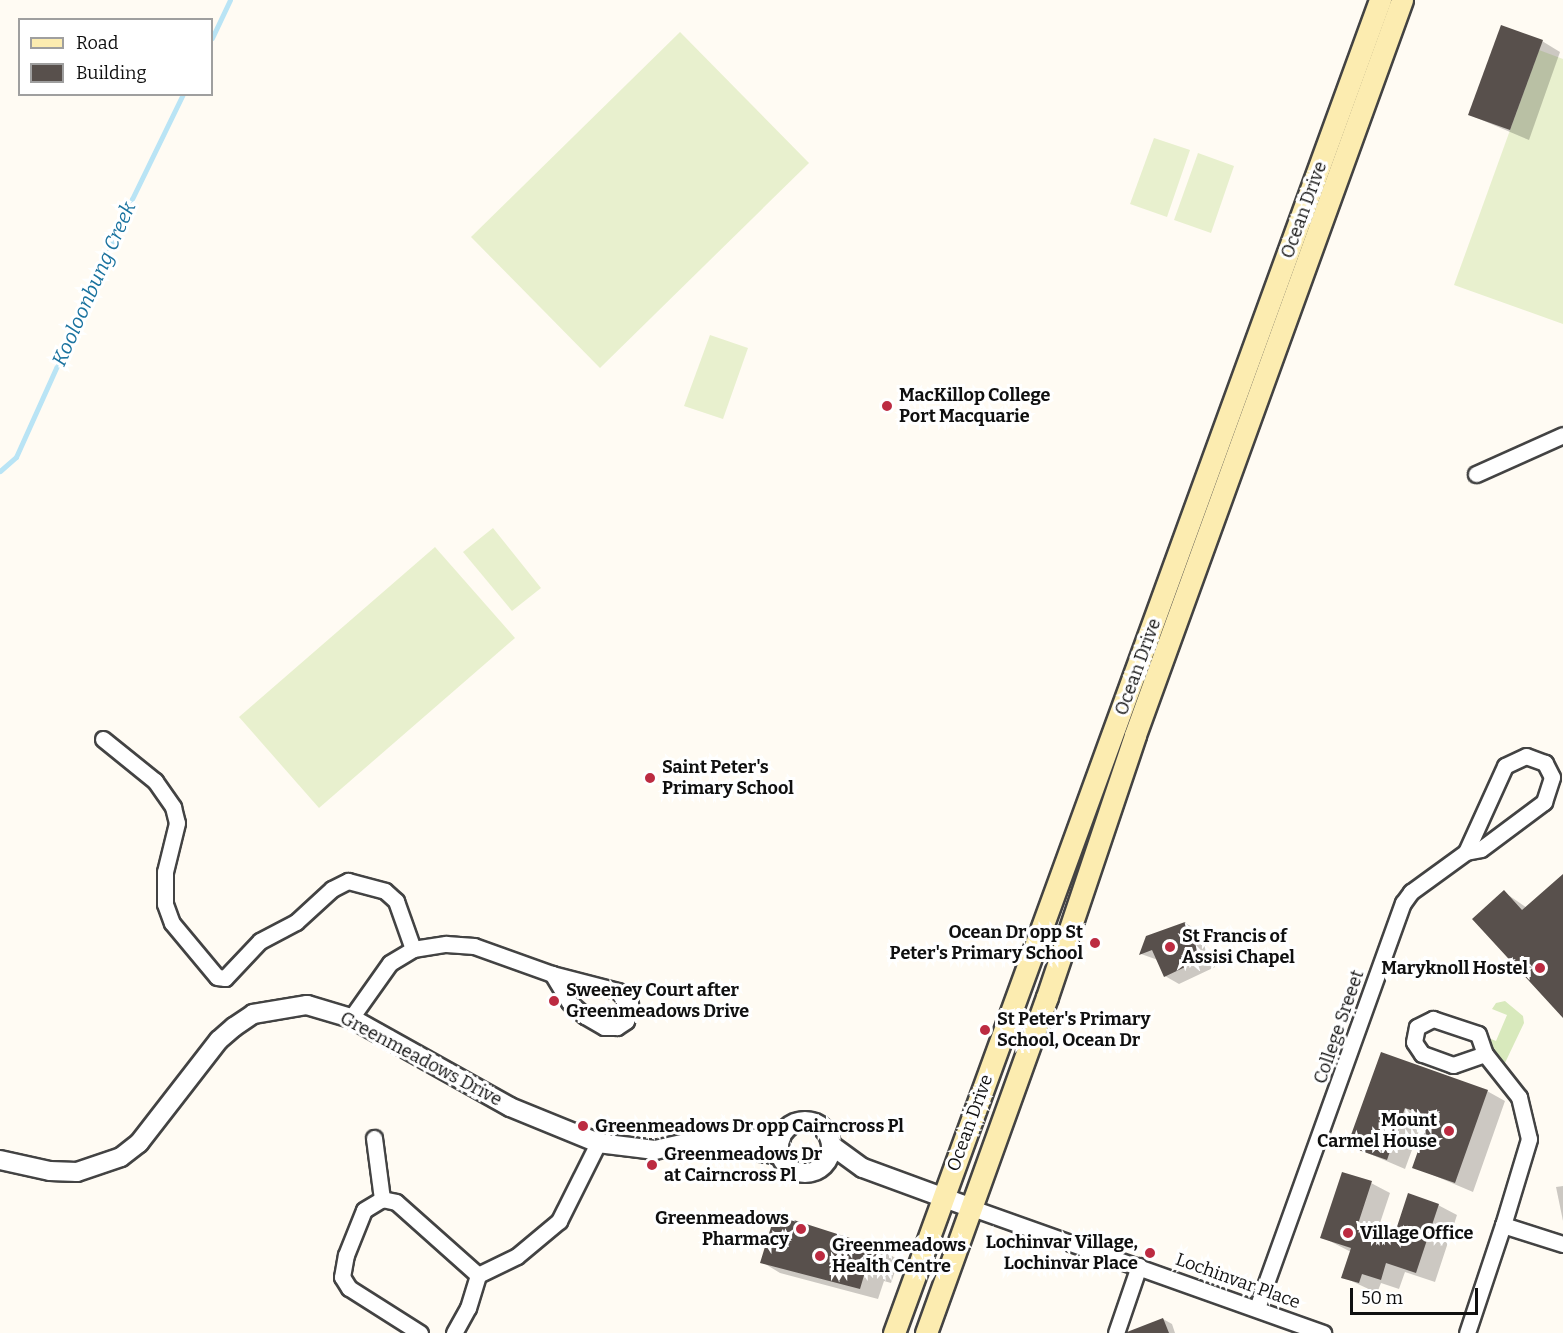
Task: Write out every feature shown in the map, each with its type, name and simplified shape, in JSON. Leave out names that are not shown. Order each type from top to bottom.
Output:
[{"type":"main road","name":"Ocean Drive","points":[[894,1333],[1019,997],[1380,0]]},
{"type":"main road","name":"Ocean Drive","points":[[926,1333],[972,1208],[1135,735],[1402,0]]},
{"type":"street","points":[[1476,474],[1563,435]]},
{"type":"street","points":[[104,739],[154,781],[173,807],[177,823],[165,872],[165,904],[172,923],[217,977],[225,978],[260,941],[296,922],[332,889],[348,881],[385,891],[396,900],[413,949]]},
{"type":"street","points":[[1526,756],[1545,763],[1552,777],[1544,802],[1481,849],[1466,852],[1505,766],[1526,756]]},
{"type":"street","name":"College Sreeet","points":[[1257,1308],[1403,903],[1411,892],[1466,852]]},
{"type":"street","points":[[351,1018],[377,976],[413,949],[446,944],[474,946],[552,974],[618,991],[630,1004],[626,1022],[617,1027],[604,1026],[585,1016],[569,1002],[552,974]]},
{"type":"street","name":"Greenmeadows Drive","points":[[0,1160],[50,1171],[77,1172],[103,1165],[139,1143],[219,1040],[254,1014],[307,1005],[351,1018],[510,1107],[598,1143],[655,1150],[687,1145],[699,1150],[781,1147]]},
{"type":"street","points":[[1467,1333],[1529,1139],[1519,1097],[1485,1054],[1478,1034],[1433,1019],[1417,1027],[1414,1042],[1422,1054],[1454,1065],[1485,1054]]},
{"type":"street","name":"Greenmeadows Drive","points":[[781,1147],[790,1126],[804,1121],[823,1128],[831,1145],[863,1168],[972,1208]]},
{"type":"street","points":[[374,1138],[382,1200]]},
{"type":"street","points":[[454,1333],[468,1308],[478,1275],[517,1256],[559,1221],[598,1143]]},
{"type":"street","points":[[821,1167],[831,1145]]},
{"type":"street","name":"Greenmeadows Drive","points":[[781,1147],[795,1170],[808,1172],[821,1167],[863,1168]]},
{"type":"street","points":[[420,1333],[349,1288],[342,1277],[358,1219],[373,1202],[382,1200],[405,1209],[478,1275]]},
{"type":"street","name":"Lochinvar Place","points":[[972,1208],[1323,1333]]},
{"type":"street","points":[[1503,1226],[1563,1244]]},
{"type":"street","points":[[1116,1333],[1139,1266]]},
{"type":"green space","points":[[680,32],[809,163],[600,368],[471,237]]},
{"type":"green space","points":[[1539,50],[1563,59],[1563,324],[1454,285]]},
{"type":"green space","points":[[1154,138],[1190,150],[1167,217],[1130,204]]},
{"type":"green space","points":[[1198,153],[1234,166],[1211,233],[1174,220]]},
{"type":"green space","points":[[710,335],[748,348],[723,419],[684,406]]},
{"type":"green space","points":[[493,528],[541,588],[512,611],[463,552]]},
{"type":"green space","points":[[435,547],[515,638],[319,808],[239,717]]},
{"type":"green space","points":[[1505,1001],[1523,1016],[1524,1023],[1504,1065],[1479,1040],[1481,1035],[1496,1041],[1507,1015],[1492,1009],[1496,1003]]},
{"type":"building","points":[[1501,25],[1543,40],[1510,130],[1468,115]]},
{"type":"building","name":"Maryknoll Hostel","points":[[1563,874],[1563,1018],[1472,919],[1504,890],[1522,910]]},
{"type":"building","name":"St Francis of Assisi Chapel","points":[[1185,922],[1202,959],[1164,977],[1152,950],[1139,955],[1146,936]]},
{"type":"building","name":"Mount Carmel House","points":[[1381,1052],[1488,1090],[1455,1183],[1412,1168],[1430,1117],[1405,1108],[1387,1160],[1347,1146]]},
{"type":"building","name":"Village Office","points":[[1342,1172],[1372,1181],[1357,1227],[1393,1239],[1408,1193],[1439,1204],[1416,1273],[1386,1263],[1381,1280],[1362,1274],[1359,1283],[1341,1278],[1351,1248],[1320,1238]]},
{"type":"building","name":"Greenmeadows Health Centre","points":[[775,1214],[881,1248],[873,1274],[865,1272],[860,1289],[760,1263]]},
{"type":"building","points":[[1163,1318],[1169,1333],[1127,1333],[1127,1332]]},
{"type":"waterway","name":"Kooloonbung Creek","points":[[213,36],[230,0]]},
{"type":"waterway","name":"Kooloonbung Creek","points":[[0,471],[16,457],[132,199],[182,96]]},
{"type":"place","name":"MacKillop College Port Macquarie","points":[[887,406]]},
{"type":"place","name":"Saint Peter's Primary School","points":[[650,778]]},
{"type":"place","name":"Ocean Dr opp St Peter's Primary School","points":[[1095,943]]},
{"type":"place","name":"St Francis of Assisi Chapel","points":[[1170,947]]},
{"type":"place","name":"Maryknoll Hostel","points":[[1540,968]]},
{"type":"place","name":"Sweeney Court after Greenmeadows Drive","points":[[554,1001]]},
{"type":"place","name":"St Peter's Primary School, Ocean Dr","points":[[985,1030]]},
{"type":"place","name":"Greenmeadows Dr opp Cairncross Pl","points":[[583,1126]]},
{"type":"place","name":"Mount Carmel House","points":[[1449,1131]]},
{"type":"place","name":"Greenmeadows Dr at Cairncross Pl","points":[[652,1165]]},
{"type":"place","name":"Greenmeadows Pharmacy","points":[[801,1229]]},
{"type":"place","name":"Village Office","points":[[1348,1233]]},
{"type":"place","name":"Lochinvar Village, Lochinvar Place","points":[[1150,1253]]},
{"type":"place","name":"Greenmeadows Health Centre","points":[[820,1256]]}]
